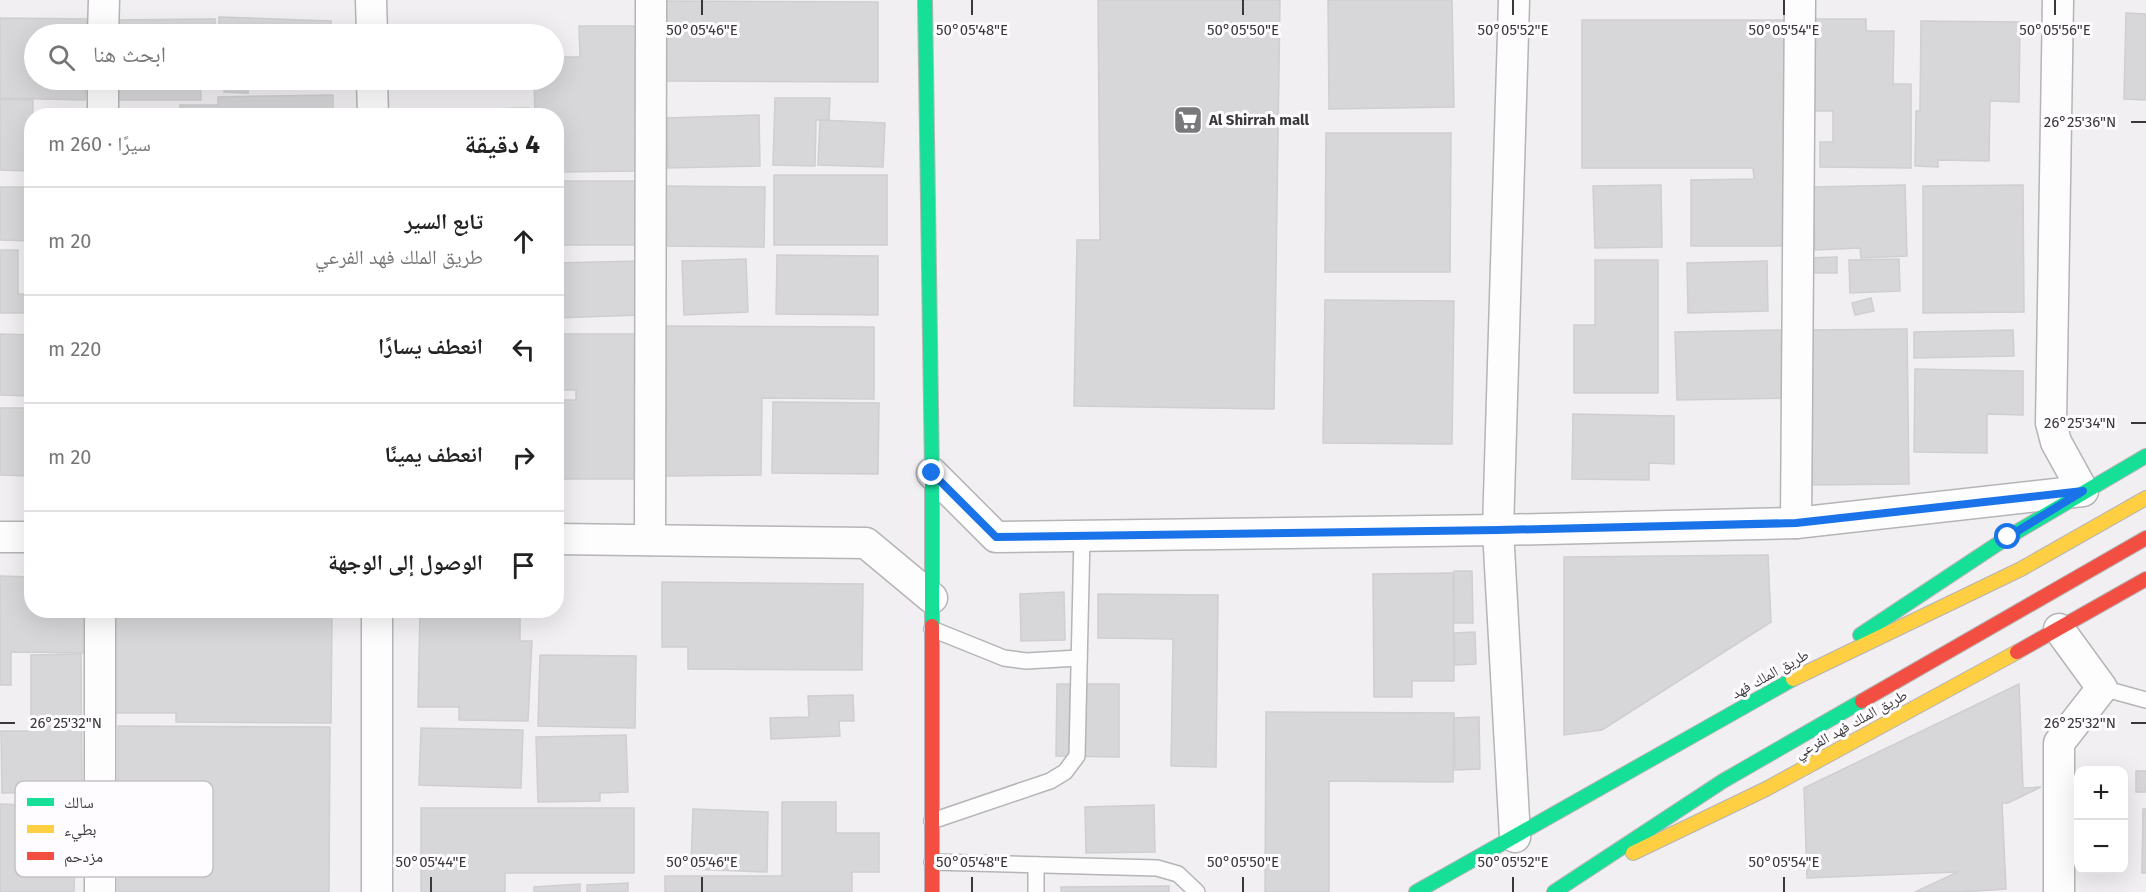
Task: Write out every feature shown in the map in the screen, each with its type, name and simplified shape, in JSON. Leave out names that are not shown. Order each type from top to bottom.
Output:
[{"type":"main road","points":[[925,0],[932,473],[932,892]]},
{"type":"main road","points":[[1799,676],[2008,537],[2146,456]]},
{"type":"main road","name":"طريق الملك فهد","points":[[1416,892],[1799,676],[2021,569],[2146,498]]},
{"type":"main road","points":[[1560,889],[1722,781],[2146,538]]},
{"type":"main road","name":"طريق الملك فهد الفرعي","points":[[1560,889],[1766,789],[2146,579]]},
{"type":"street","points":[[103,24],[104,0]]},
{"type":"street","points":[[371,0],[372,24]]},
{"type":"street","points":[[650,540],[651,0]]},
{"type":"street","points":[[1514,0],[1498,530],[1515,837]]},
{"type":"street","points":[[1796,523],[1800,0]]},
{"type":"street","points":[[932,473],[996,537],[1796,523],[2083,491],[2056,442],[2051,423],[2058,0]]},
{"type":"street","points":[[103,90],[103,108]]},
{"type":"street","points":[[372,90],[373,108]]},
{"type":"street","points":[[0,537],[24,537]]},
{"type":"street","points":[[564,538],[866,543],[932,598]]},
{"type":"street","points":[[100,618],[100,781]]},
{"type":"street","points":[[377,618],[377,892]]},
{"type":"street","points":[[2059,629],[2102,688],[2059,743],[2059,892]]},
{"type":"lane","points":[[932,821],[1050,781],[1065,771],[1077,756],[1082,536]]},
{"type":"lane","points":[[932,629],[1004,658],[1026,661],[1079,658]]},
{"type":"lane","points":[[2102,688],[2146,700]]},
{"type":"lane","points":[[932,862],[1157,868],[1178,874],[1197,892]]},
{"type":"lane","points":[[1036,865],[1036,892]]},
{"type":"building","name":"Al Shirrah mall","points":[[1098,0],[1280,0],[1274,409],[1074,406],[1077,240],[1100,240]]},
{"type":"building","points":[[1328,0],[1452,0],[1454,107],[1329,109]]},
{"type":"building","points":[[663,1],[878,2],[878,82],[663,81]]},
{"type":"building","points":[[2126,13],[2146,14],[2146,100],[2124,99]]},
{"type":"building","points":[[219,17],[331,21],[331,24],[219,24]]},
{"type":"building","points":[[0,18],[87,19],[87,24],[24,24],[24,90],[86,90],[85,100],[0,98]]},
{"type":"building","points":[[215,19],[215,24],[109,24],[109,20]]},
{"type":"building","points":[[1810,19],[1866,19],[1866,31],[1894,31],[1893,84],[1911,84],[1911,168],[1820,167],[1820,142],[1833,142],[1833,111],[1810,111]]},
{"type":"building","points":[[1582,20],[1787,20],[1788,246],[1691,246],[1691,180],[1754,179],[1753,168],[1582,168]]},
{"type":"building","points":[[1921,21],[2020,22],[2019,102],[1990,101],[1989,161],[1938,160],[1938,167],[1915,166],[1916,111],[1920,111]]},
{"type":"building","points":[[579,26],[636,26],[637,171],[564,172],[564,108],[535,108],[534,90],[564,90],[564,57],[580,57]]},
{"type":"building","points":[[109,90],[200,90],[201,100],[109,100]]},
{"type":"building","points":[[224,90],[248,90],[248,93],[224,92]]},
{"type":"building","points":[[333,95],[333,108],[180,108],[180,105],[218,105],[218,97]]},
{"type":"building","points":[[775,98],[830,98],[829,120],[816,120],[815,166],[773,165]]},
{"type":"building","points":[[0,99],[33,100],[33,108],[24,108],[24,171],[0,170]]},
{"type":"building","points":[[759,115],[760,166],[668,168],[667,118]]},
{"type":"building","points":[[820,120],[885,123],[883,167],[818,165]]},
{"type":"building","points":[[1326,133],[1451,133],[1450,272],[1325,272]]},
{"type":"building","points":[[774,175],[887,175],[887,245],[774,245]]},
{"type":"building","points":[[564,181],[638,181],[637,245],[564,245]]},
{"type":"building","points":[[1661,185],[1662,247],[1595,248],[1593,186]]},
{"type":"building","points":[[1905,185],[1907,256],[1861,258],[1860,248],[1815,250],[1813,187]]},
{"type":"building","points":[[2023,185],[2024,312],[1923,313],[1923,186]]},
{"type":"building","points":[[659,186],[765,187],[764,247],[659,246]]},
{"type":"building","points":[[0,187],[24,187],[24,241],[0,240]]},
{"type":"building","points":[[0,250],[18,250],[18,294],[24,294],[24,313],[0,313]]},
{"type":"building","points":[[777,255],[878,256],[878,315],[776,314]]},
{"type":"building","points":[[1837,257],[1837,273],[1808,273],[1808,258]]},
{"type":"building","points":[[746,259],[748,312],[684,315],[682,261]]},
{"type":"building","points":[[1899,259],[1900,291],[1850,293],[1849,260]]},
{"type":"building","points":[[1595,260],[1658,260],[1658,393],[1574,393],[1574,325],[1595,325]]},
{"type":"building","points":[[638,261],[640,315],[564,318],[564,263]]},
{"type":"building","points":[[1767,261],[1768,311],[1688,313],[1687,263]]},
{"type":"building","points":[[1871,298],[1874,311],[1855,315],[1852,303]]},
{"type":"building","points":[[1325,300],[1454,301],[1452,444],[1323,443]]},
{"type":"building","points":[[663,326],[874,327],[874,399],[762,398],[761,475],[662,476]]},
{"type":"building","points":[[1907,329],[1909,484],[1810,485],[1808,330]]},
{"type":"building","points":[[1786,330],[1788,398],[1677,400],[1675,332]]},
{"type":"building","points":[[2013,330],[2014,356],[1914,358],[1914,332]]},
{"type":"building","points":[[0,334],[24,335],[24,396],[0,395]]},
{"type":"building","points":[[564,334],[640,334],[640,479],[564,479],[564,400],[576,400],[576,390],[564,390]]},
{"type":"building","points":[[1915,369],[2023,371],[2023,415],[1987,414],[1987,453],[1914,452]]},
{"type":"building","points":[[773,402],[879,403],[878,474],[772,473]]},
{"type":"building","points":[[0,408],[24,408],[24,476],[0,475]]},
{"type":"building","points":[[1573,414],[1674,416],[1674,464],[1649,463],[1649,480],[1572,479]]},
{"type":"building","points":[[1768,555],[1771,622],[1602,730],[1564,735],[1564,557]]},
{"type":"building","points":[[1454,571],[1472,571],[1473,623],[1454,623]]},
{"type":"building","points":[[1453,573],[1454,681],[1412,681],[1412,697],[1374,697],[1373,574]]},
{"type":"building","points":[[0,576],[24,577],[24,618],[93,618],[93,653],[11,652],[11,685],[0,685]]},
{"type":"building","points":[[662,582],[863,584],[862,670],[688,669],[688,647],[662,647]]},
{"type":"building","points":[[1064,592],[1065,640],[1021,641],[1020,594]]},
{"type":"building","points":[[1098,594],[1218,595],[1216,767],[1171,766],[1173,639],[1098,638]]},
{"type":"building","points":[[115,618],[332,618],[331,723],[176,722],[176,713],[114,713]]},
{"type":"building","points":[[420,618],[520,618],[520,641],[532,641],[528,721],[459,720],[459,707],[418,707]]},
{"type":"building","points":[[1475,632],[1476,664],[1455,665],[1454,633]]},
{"type":"building","points":[[81,654],[82,781],[15,781],[15,793],[2,793],[1,731],[31,731],[31,655]]},
{"type":"building","points":[[540,655],[636,656],[635,728],[538,726]]},
{"type":"building","points":[[1057,684],[1119,684],[1119,757],[1056,756]]},
{"type":"building","points":[[2019,684],[2023,788],[2041,787],[2008,803],[2002,803],[2006,889],[1915,892],[1958,872],[1807,878],[1804,788]]},
{"type":"building","points":[[853,695],[854,721],[839,721],[840,736],[771,739],[770,718],[809,717],[808,696]]},
{"type":"building","points":[[1266,712],[1454,713],[1453,782],[1329,781],[1329,892],[1265,892]]},
{"type":"building","points":[[1479,717],[1480,769],[1455,770],[1454,718]]},
{"type":"building","points":[[118,726],[330,727],[329,892],[118,892],[118,877],[213,877],[213,781],[118,781]]},
{"type":"building","points":[[421,728],[523,730],[521,788],[419,785]]},
{"type":"building","points":[[626,735],[628,792],[600,793],[600,801],[538,802],[536,737]]},
{"type":"building","points":[[2136,771],[2146,771],[2146,792],[2136,792]]},
{"type":"building","points":[[782,802],[836,802],[836,833],[879,833],[879,872],[852,872],[852,892],[665,892],[665,876],[782,876]]},
{"type":"building","points":[[0,804],[15,805],[15,877],[75,877],[74,892],[0,892]]},
{"type":"building","points":[[1154,805],[1155,852],[1086,853],[1085,807]]},
{"type":"building","points":[[421,808],[634,808],[634,873],[505,873],[505,892],[421,892]]},
{"type":"building","points":[[693,809],[768,812],[767,872],[691,869]]},
{"type":"building","points":[[2143,809],[2146,809],[2146,873],[2142,873]]},
{"type":"building","points":[[628,883],[628,892],[587,892],[587,885]]},
{"type":"building","points":[[580,884],[580,892],[534,892],[534,887]]},
{"type":"building","points":[[1169,886],[1169,892],[1061,892],[1061,887]]},
{"type":"traffic: fast","points":[[925,0],[932,626]]},
{"type":"traffic: fast","points":[[1860,635],[2008,537],[2146,456]]},
{"type":"traffic: fast","points":[[1416,892],[1793,679]]},
{"type":"traffic: fast","points":[[1554,892],[1723,781],[1862,701]]},
{"type":"traffic: slow","points":[[1793,679],[2021,569],[2146,498]]},
{"type":"traffic: slow","points":[[1633,853],[1766,789],[2017,652]]},
{"type":"traffic: jam","points":[[1862,701],[2146,538]]},
{"type":"traffic: jam","points":[[2017,652],[2146,579]]},
{"type":"traffic: jam","points":[[932,626],[932,892]]},
{"type":"place","name":"Al Shirrah mall","points":[[1188,120]]},
{"type":"route","points":[[932,473],[996,537],[1796,523],[2083,491],[2008,537]]}]
